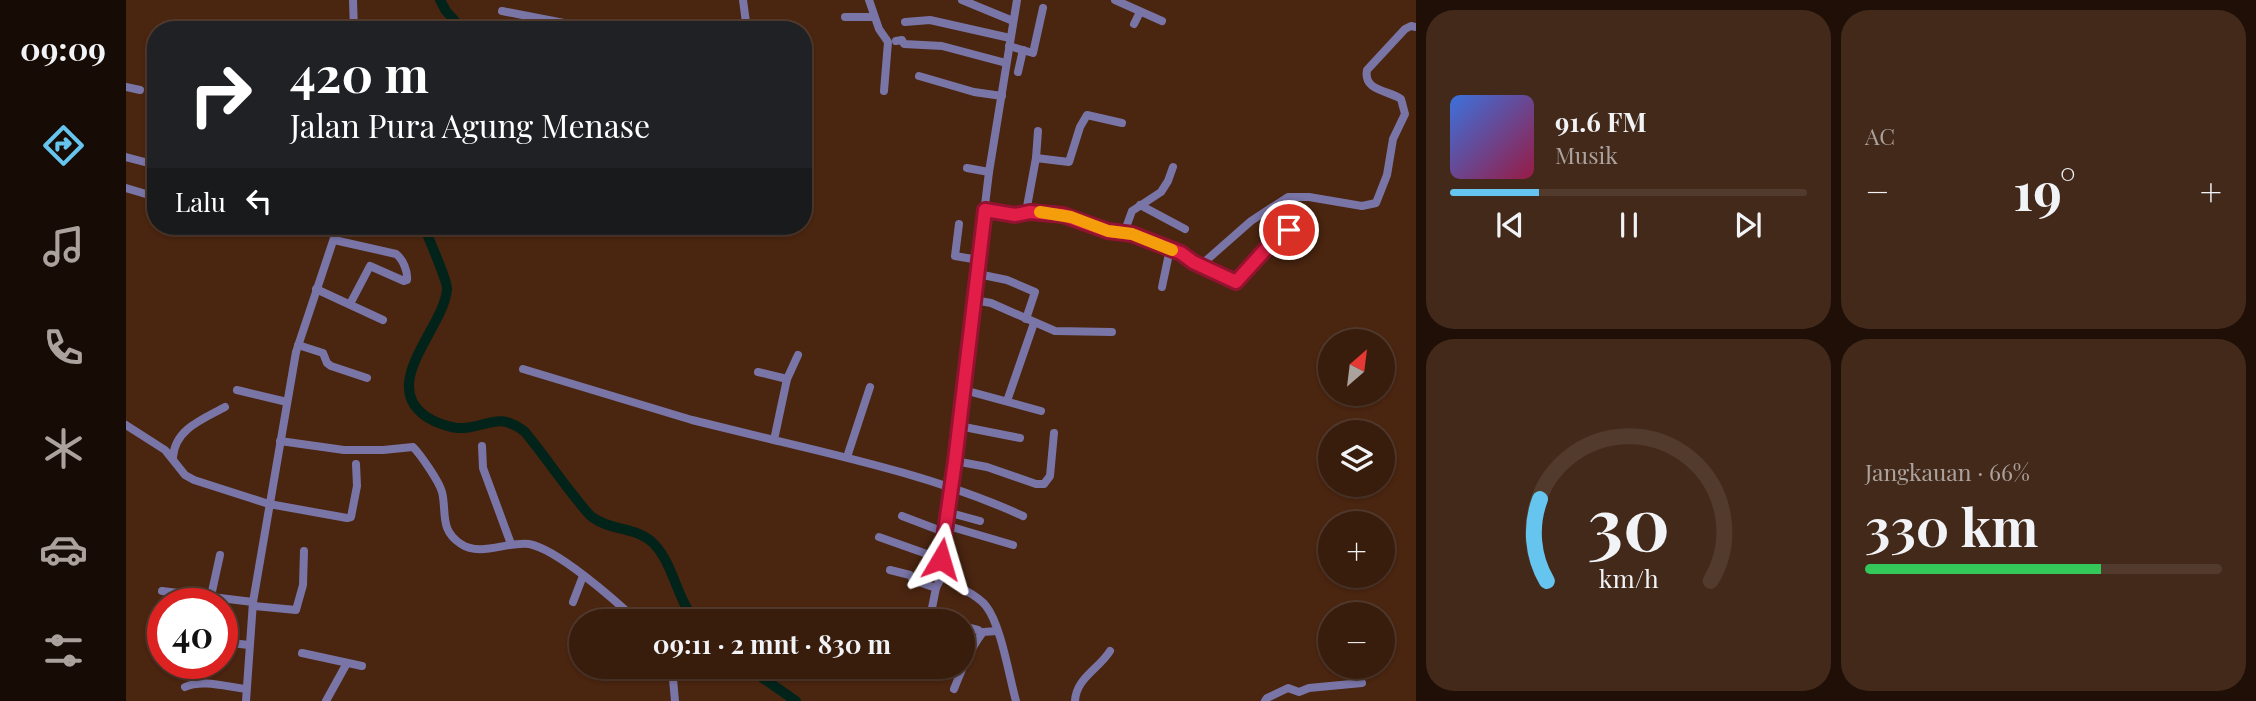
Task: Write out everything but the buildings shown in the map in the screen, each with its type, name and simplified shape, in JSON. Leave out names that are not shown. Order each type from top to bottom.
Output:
[{"type":"street","points":[[353,0],[354,21]]},
{"type":"street","points":[[743,0],[746,21]]},
{"type":"street","points":[[869,0],[882,35],[888,42],[884,91]]},
{"type":"street","points":[[962,0],[1013,21]]},
{"type":"street","points":[[932,609],[936,588],[943,574],[941,559],[989,172],[1017,0]]},
{"type":"street","points":[[1115,0],[1162,21]]},
{"type":"street","points":[[905,22],[930,20],[1033,51],[1043,8]]},
{"type":"street","points":[[502,11],[554,21]]},
{"type":"street","points":[[1134,24],[1140,12]]},
{"type":"street","points":[[845,17],[874,17]]},
{"type":"street","points":[[1201,265],[1251,221],[1288,197],[1309,197],[1362,206],[1372,205],[1379,200],[1390,163],[1393,139],[1405,114],[1401,99],[1368,83],[1367,70],[1405,29],[1416,27]]},
{"type":"street","points":[[896,41],[902,40],[905,45],[952,48],[1006,63]]},
{"type":"street","points":[[1018,72],[1023,50]]},
{"type":"street","points":[[919,76],[974,92],[1002,96]]},
{"type":"street","points":[[126,87],[140,90]]},
{"type":"street","points":[[1036,158],[1069,162],[1080,127],[1087,115],[1122,122]]},
{"type":"street","points":[[1026,212],[1038,131]]},
{"type":"street","points":[[126,157],[147,163]]},
{"type":"street","points":[[1124,233],[1130,214],[1161,192],[1173,167]]},
{"type":"street","points":[[967,168],[989,172]]},
{"type":"street","points":[[126,188],[147,194]]},
{"type":"street","points":[[1140,205],[1185,229]]},
{"type":"street","points":[[985,210],[1015,215],[1026,212],[1063,215],[1170,249],[1230,280],[1238,281],[1283,230],[1292,232]]},
{"type":"street","points":[[959,224],[955,256],[979,260]]},
{"type":"street","points":[[246,701],[253,604],[287,402],[298,345],[335,235]]},
{"type":"street","points":[[334,240],[396,254],[400,257],[407,275],[407,280],[404,281],[369,267],[351,304]]},
{"type":"street","points":[[1162,287],[1170,249]]},
{"type":"street","points":[[978,274],[1007,279],[1035,292],[1030,321],[1007,401]]},
{"type":"street","points":[[316,289],[383,320]]},
{"type":"street","points":[[974,300],[991,303],[1055,331],[1112,332]]},
{"type":"street","points":[[298,345],[323,353],[331,366],[367,378]]},
{"type":"street","points":[[774,440],[787,379],[798,355]]},
{"type":"street","points":[[523,369],[692,420],[847,457],[950,488],[1023,516]]},
{"type":"street","points":[[758,372],[787,379]]},
{"type":"street","points":[[847,457],[870,387]]},
{"type":"street","points":[[237,390],[287,402]]},
{"type":"street","points":[[964,390],[1041,411]]},
{"type":"street","points":[[173,457],[174,444],[183,432],[225,407]]},
{"type":"street","points":[[126,425],[173,457],[189,478],[270,504],[350,518],[357,495],[356,464]]},
{"type":"street","points":[[959,426],[1020,438]]},
{"type":"street","points":[[955,461],[987,467],[1032,483],[1044,484],[1050,476],[1054,433]]},
{"type":"street","points":[[280,441],[344,450],[413,447],[440,488],[445,524],[455,540],[471,548],[528,544],[544,549],[583,576],[623,609]]},
{"type":"street","points":[[482,446],[483,468],[511,544]]},
{"type":"street","points":[[947,512],[980,521]]},
{"type":"street","points":[[902,516],[1013,545]]},
{"type":"street","points":[[879,537],[941,559]]},
{"type":"street","points":[[238,601],[296,610],[303,585],[304,551]]},
{"type":"street","points":[[213,588],[220,555]]},
{"type":"street","points":[[890,570],[910,575],[913,580],[936,588]]},
{"type":"street","points":[[943,574],[984,602],[992,615],[1016,701]]},
{"type":"street","points":[[573,602],[583,576]]},
{"type":"street","points":[[954,689],[980,636],[983,632],[997,631]]},
{"type":"street","points":[[238,644],[249,645]]},
{"type":"street","points":[[1074,701],[1084,679],[1100,665],[1110,651]]},
{"type":"street","points":[[302,653],[362,666]]},
{"type":"street","points":[[327,701],[347,663]]},
{"type":"street","points":[[673,679],[675,701]]},
{"type":"street","points":[[1265,701],[1288,688],[1297,692],[1309,688],[1362,683]]},
{"type":"street","points":[[185,687],[204,684],[246,689]]},
{"type":"waterway","points":[[440,0],[455,21]]},
{"type":"waterway","points":[[428,235],[447,290],[436,321],[411,371],[409,387],[412,402],[428,418],[448,426],[464,428],[500,421],[524,431],[592,517],[641,535],[655,545],[667,563],[688,609]]},
{"type":"waterway","points":[[764,679],[796,701]]},
{"type":"slow traffic","points":[[1040,212],[1079,219],[1115,233],[1132,234],[1172,250]]},
{"type":"route","points":[[941,559],[985,210],[1015,215],[1026,212],[1063,215],[1115,233],[1132,234],[1181,253],[1193,262],[1236,282],[1283,230],[1289,230]]}]
